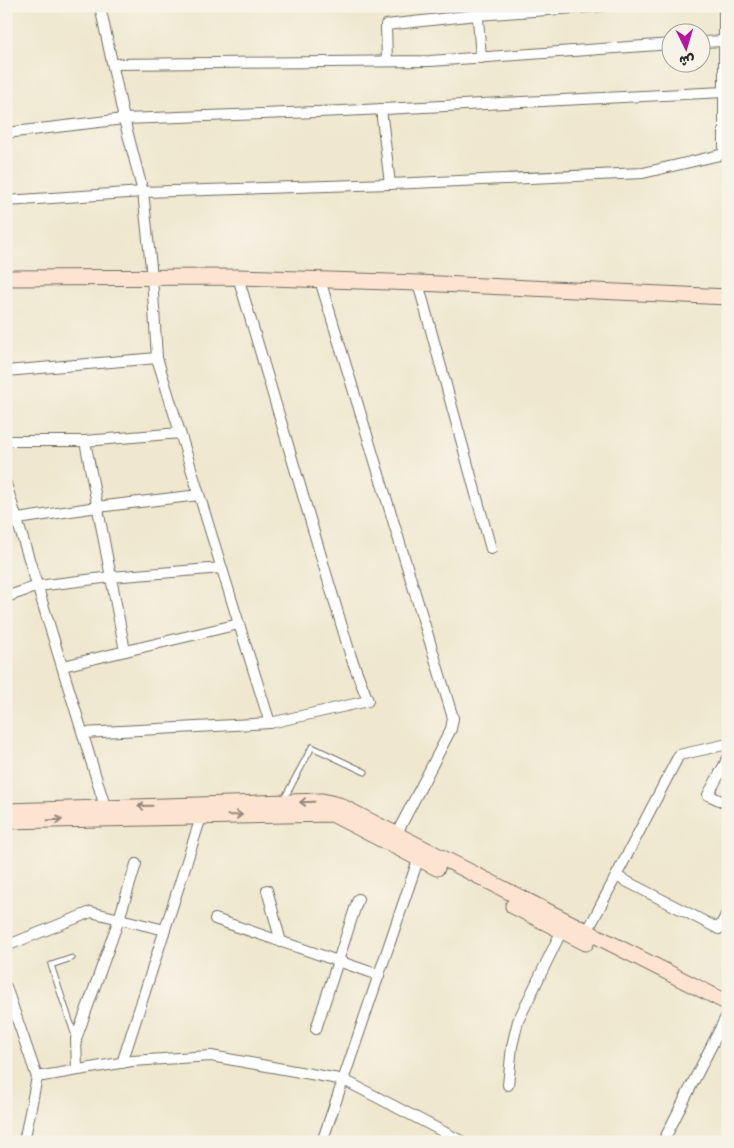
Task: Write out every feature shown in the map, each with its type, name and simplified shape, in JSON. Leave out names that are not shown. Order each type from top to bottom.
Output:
[{"type":"street","points":[[100,6],[124,119],[143,192],[152,277],[157,358],[270,723]]},
{"type":"street","points":[[387,62],[386,25],[477,10],[602,6]]},
{"type":"street","points":[[6,201],[143,192],[643,173],[724,154],[724,6]]},
{"type":"street","points":[[477,10],[481,58]]},
{"type":"street","points":[[712,41],[724,40]]},
{"type":"street","points":[[113,64],[430,61],[662,45]]},
{"type":"street","points":[[6,133],[124,119],[381,109],[724,92]]},
{"type":"street","points":[[381,109],[390,184]]},
{"type":"street","points":[[83,734],[270,723],[368,701],[351,657],[238,277]]},
{"type":"street","points":[[6,278],[238,277],[728,297]]},
{"type":"street","points":[[320,280],[453,718],[451,729],[396,835]]},
{"type":"street","points":[[418,283],[491,549]]},
{"type":"street","points":[[6,371],[157,358]]},
{"type":"street","points":[[6,441],[85,441],[180,433]]},
{"type":"street","points":[[85,441],[125,651]]},
{"type":"street","points":[[6,484],[107,813]]},
{"type":"street","points":[[18,519],[97,507],[199,495]]},
{"type":"street","points":[[6,597],[38,586],[111,577],[222,568]]},
{"type":"street","points":[[63,666],[239,624]]},
{"type":"street","points":[[587,932],[679,755],[728,744]]},
{"type":"street","points":[[728,758],[708,795],[728,804]]},
{"type":"street","points":[[203,810],[282,802],[322,801],[339,805],[396,835],[420,853]]},
{"type":"street","points":[[122,1063],[203,810]]},
{"type":"street","points":[[6,821],[107,813],[203,810],[332,814],[420,853],[564,925],[728,1013],[663,1142]]},
{"type":"street","points":[[6,811],[107,813]]},
{"type":"street","points":[[322,1142],[420,853]]},
{"type":"street","points":[[77,1070],[76,1039],[119,919],[136,864]]},
{"type":"street","points":[[616,876],[719,929],[728,911]]},
{"type":"street","points":[[267,890],[281,942]]},
{"type":"street","points":[[316,1029],[358,899]]},
{"type":"street","points":[[6,946],[90,912],[165,930]]},
{"type":"street","points":[[214,919],[378,976]]},
{"type":"street","points":[[564,925],[587,932],[728,1003]]},
{"type":"street","points":[[508,1085],[512,1046],[518,1021],[564,925]]},
{"type":"street","points":[[6,987],[9,1008],[37,1077],[24,1142]]},
{"type":"street","points":[[37,1077],[122,1063],[211,1056],[344,1080],[463,1142]]},
{"type":"lane","points":[[282,802],[312,747],[365,772]]},
{"type":"lane","points":[[72,958],[52,965],[76,1039]]}]
